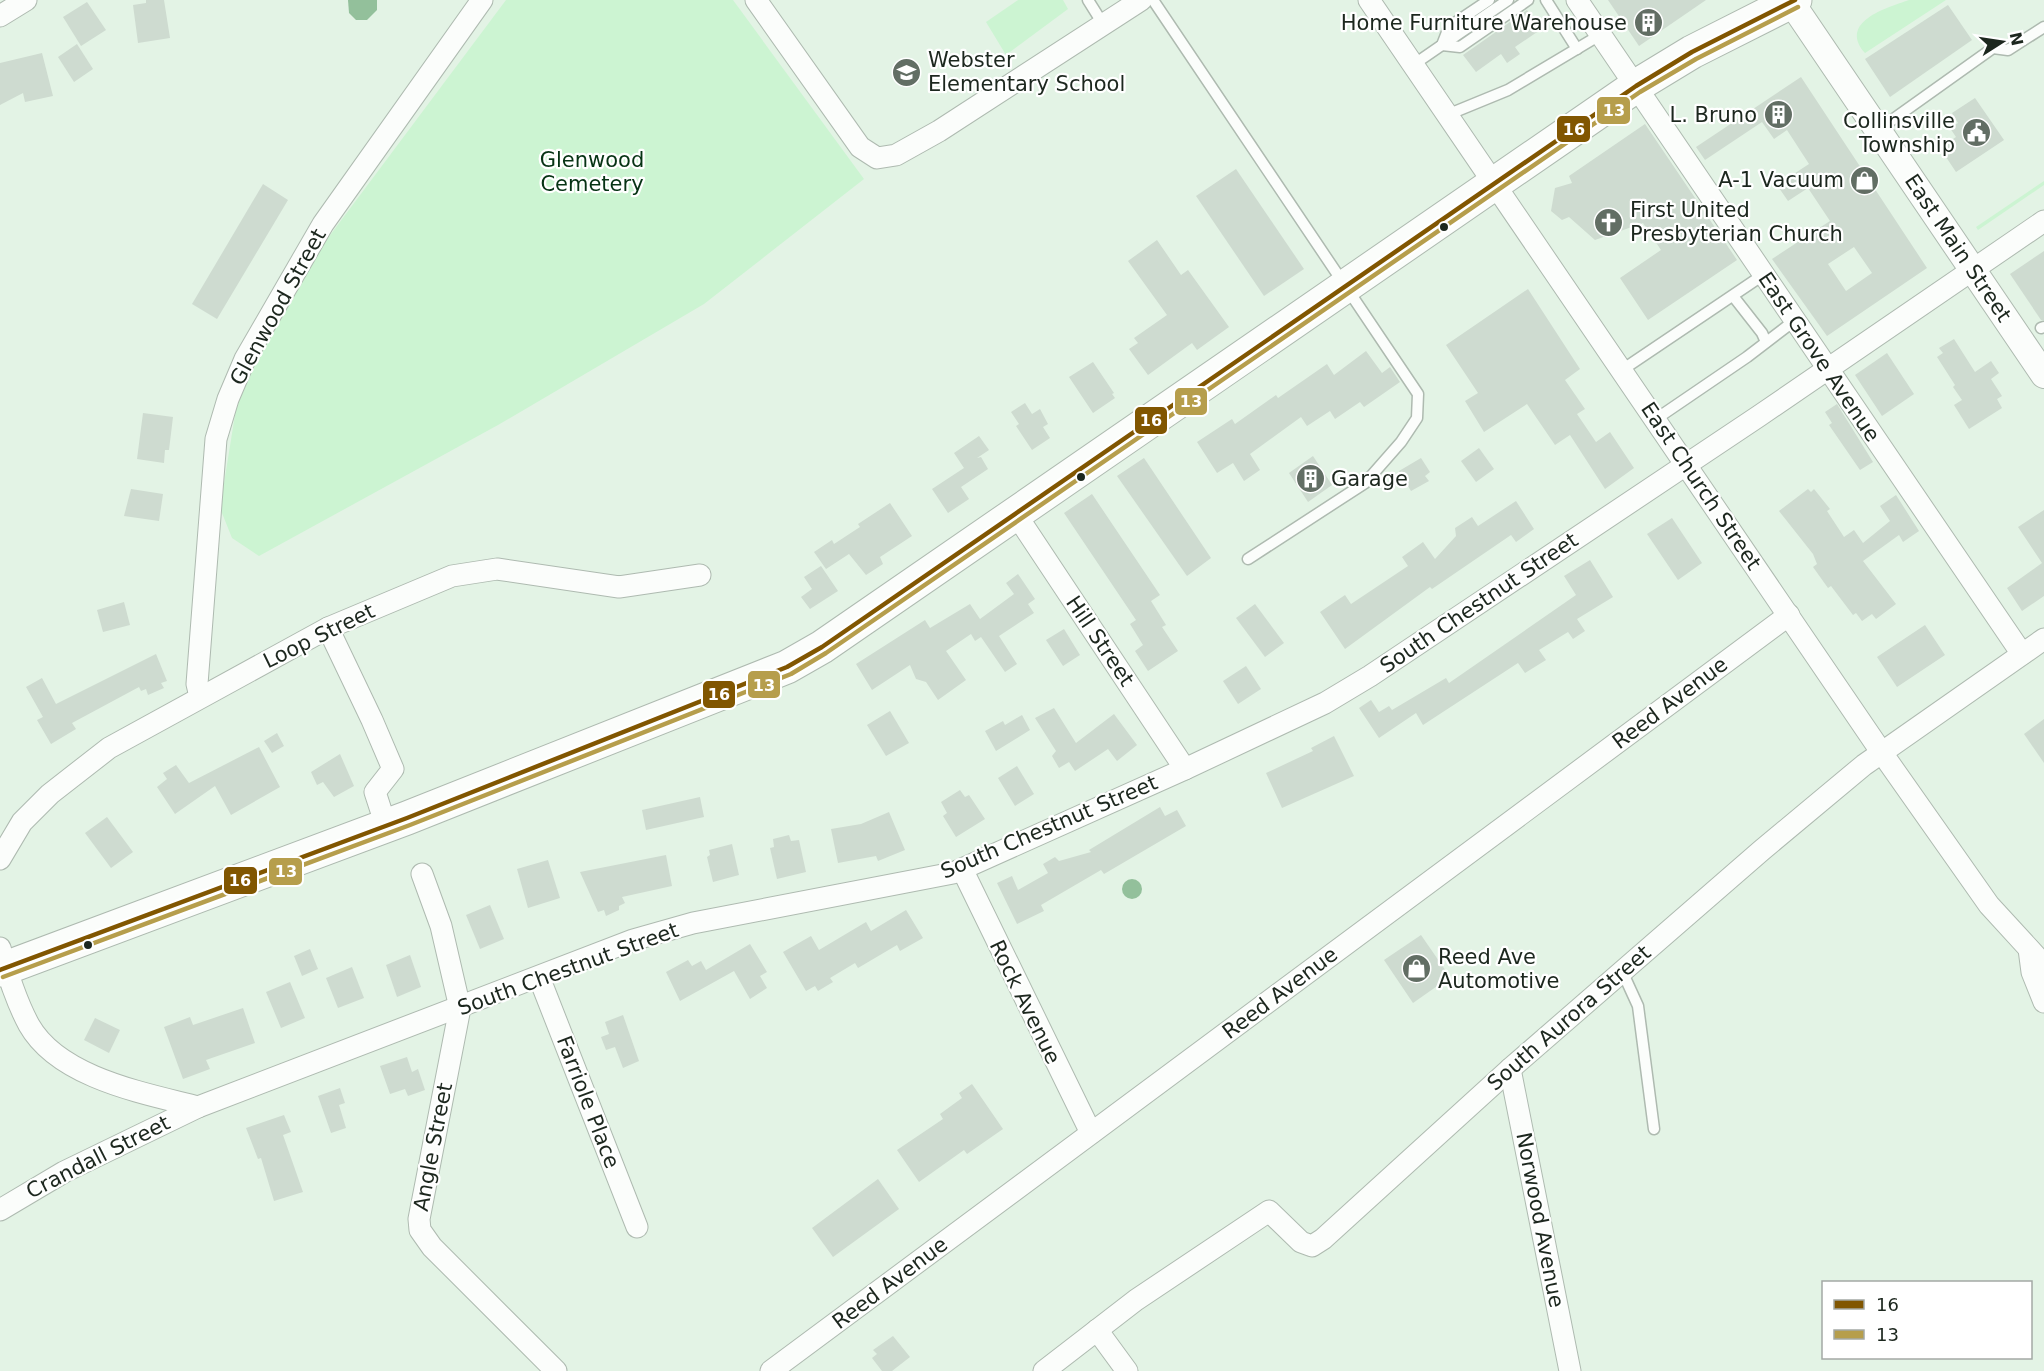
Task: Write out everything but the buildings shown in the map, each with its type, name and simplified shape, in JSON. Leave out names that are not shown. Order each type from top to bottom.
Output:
[{"type":"main road","points":[[2,961],[386,826],[786,667],[822,647],[1636,86],[1692,52],[1793,1]]},
{"type":"street","points":[[0,16],[26,0]]},
{"type":"street","name":"Glenwood Street","points":[[200,697],[197,684],[216,439],[228,399],[245,359],[323,224],[482,0]]},
{"type":"street","points":[[756,0],[860,147],[877,158],[896,156],[939,131],[1141,0]]},
{"type":"street","name":"East Church Street","points":[[1368,0],[1687,464],[1882,753],[1989,904],[2044,965]]},
{"type":"street","name":"East Grove Avenue","points":[[1577,0],[2022,654]]},
{"type":"street","name":"East Main Street","points":[[1793,1],[1877,130],[2044,375]]},
{"type":"street","name":"South Chestnut Street","points":[[198,1107],[633,940],[693,923],[962,869],[1325,703],[1370,676],[1687,464],[2044,221]]},
{"type":"street","name":"Hill Street","points":[[1015,513],[1185,769]]},
{"type":"street","name":"Loop Street","points":[[0,859],[22,822],[50,794],[109,748],[328,628],[452,576],[497,569],[619,587],[700,575]]},
{"type":"street","name":"Reed Avenue","points":[[771,1371],[1789,615]]},
{"type":"street","points":[[328,628],[393,769],[375,792],[386,826]]},
{"type":"street","name":"South Aurora Street","points":[[1044,1371],[1097,1329],[1269,1211],[1301,1242],[1312,1246],[1323,1239],[1510,1069],[1762,850],[1882,753],[2044,639]]},
{"type":"street","name":"Rock Avenue","points":[[962,869],[1091,1133]]},
{"type":"street","name":"Angle Street","points":[[422,874],[441,926],[460,1008],[419,1219],[420,1230],[432,1247],[556,1371]]},
{"type":"street","points":[[2029,949],[2032,972],[2044,1002]]},
{"type":"street","points":[[2,961],[30,1026],[46,1046],[64,1060],[136,1092],[198,1107]]},
{"type":"street","name":"Farriole Place","points":[[539,977],[637,1227]]},
{"type":"street","name":"Norwood Avenue","points":[[1510,1069],[1570,1371]]},
{"type":"street","name":"Crandall Street","points":[[0,1210],[64,1172],[198,1107]]},
{"type":"street","points":[[1097,1329],[1127,1371]]},
{"type":"lane","points":[[1088,0],[1103,24]]},
{"type":"lane","points":[[1153,0],[1347,285],[1418,394],[1417,418],[1401,442],[1365,483],[1248,559]]},
{"type":"lane","points":[[1442,45],[1449,27],[1489,0]]},
{"type":"lane","points":[[1413,65],[1508,0]]},
{"type":"lane","points":[[1442,45],[1460,47],[1528,0]]},
{"type":"lane","points":[[1546,0],[1577,49]]},
{"type":"lane","points":[[1877,130],[1993,48],[2008,50],[2044,27]]},
{"type":"lane","points":[[1447,115],[1508,90],[1600,34]]},
{"type":"lane","points":[[1622,370],[1763,275]]},
{"type":"lane","points":[[1733,296],[1762,333],[1766,342]]},
{"type":"lane","points":[[1656,419],[1794,321]]},
{"type":"lane","points":[[1622,971],[1638,1006],[1654,1129]]},
{"type":"green space","name":"Glenwood Cemetery","points":[[506,0],[733,0],[864,179],[704,304],[498,425],[259,556],[232,538],[220,508],[239,390],[307,266]]},
{"type":"green space","points":[[1018,0],[1063,0],[1068,9],[1006,55],[986,22]]},
{"type":"green space","points":[[1909,0],[1946,0],[1865,53],[1858,42],[1857,33],[1861,25],[1878,12]]},
{"type":"green space","points":[[2044,181],[2044,185],[1978,230],[1976,227]]},
{"type":"shaded area","points":[[348,0],[377,0],[377,10],[367,20],[356,20],[349,13]]},
{"type":"shaded area","points":[[1132,879],[1139,882],[1142,889],[1139,896],[1132,899],[1125,896],[1122,889],[1125,882]]},
{"type":"transit line","name":"16","points":[[0,970],[407,818],[787,667],[822,647],[1636,86],[1692,52],[1795,0]]},
{"type":"transit line","name":"13","points":[[3,977],[410,825],[791,674],[826,653],[1640,92],[1696,59],[1798,7]]},
{"type":"place","name":"Home Furniture Warehouse","points":[[1648,23]]},
{"type":"place","name":"Webster Elementary School","points":[[907,72]]},
{"type":"place","name":"L. Bruno","points":[[1778,115]]},
{"type":"place","name":"Collinsville Township","points":[[1976,133]]},
{"type":"place","name":"A-1 Vacuum","points":[[1865,180]]},
{"type":"place","name":"First United Presbyterian Church","points":[[1609,222]]},
{"type":"place","name":"Garage","points":[[1310,479]]},
{"type":"place","name":"Reed Ave Automotive","points":[[1417,969]]}]
